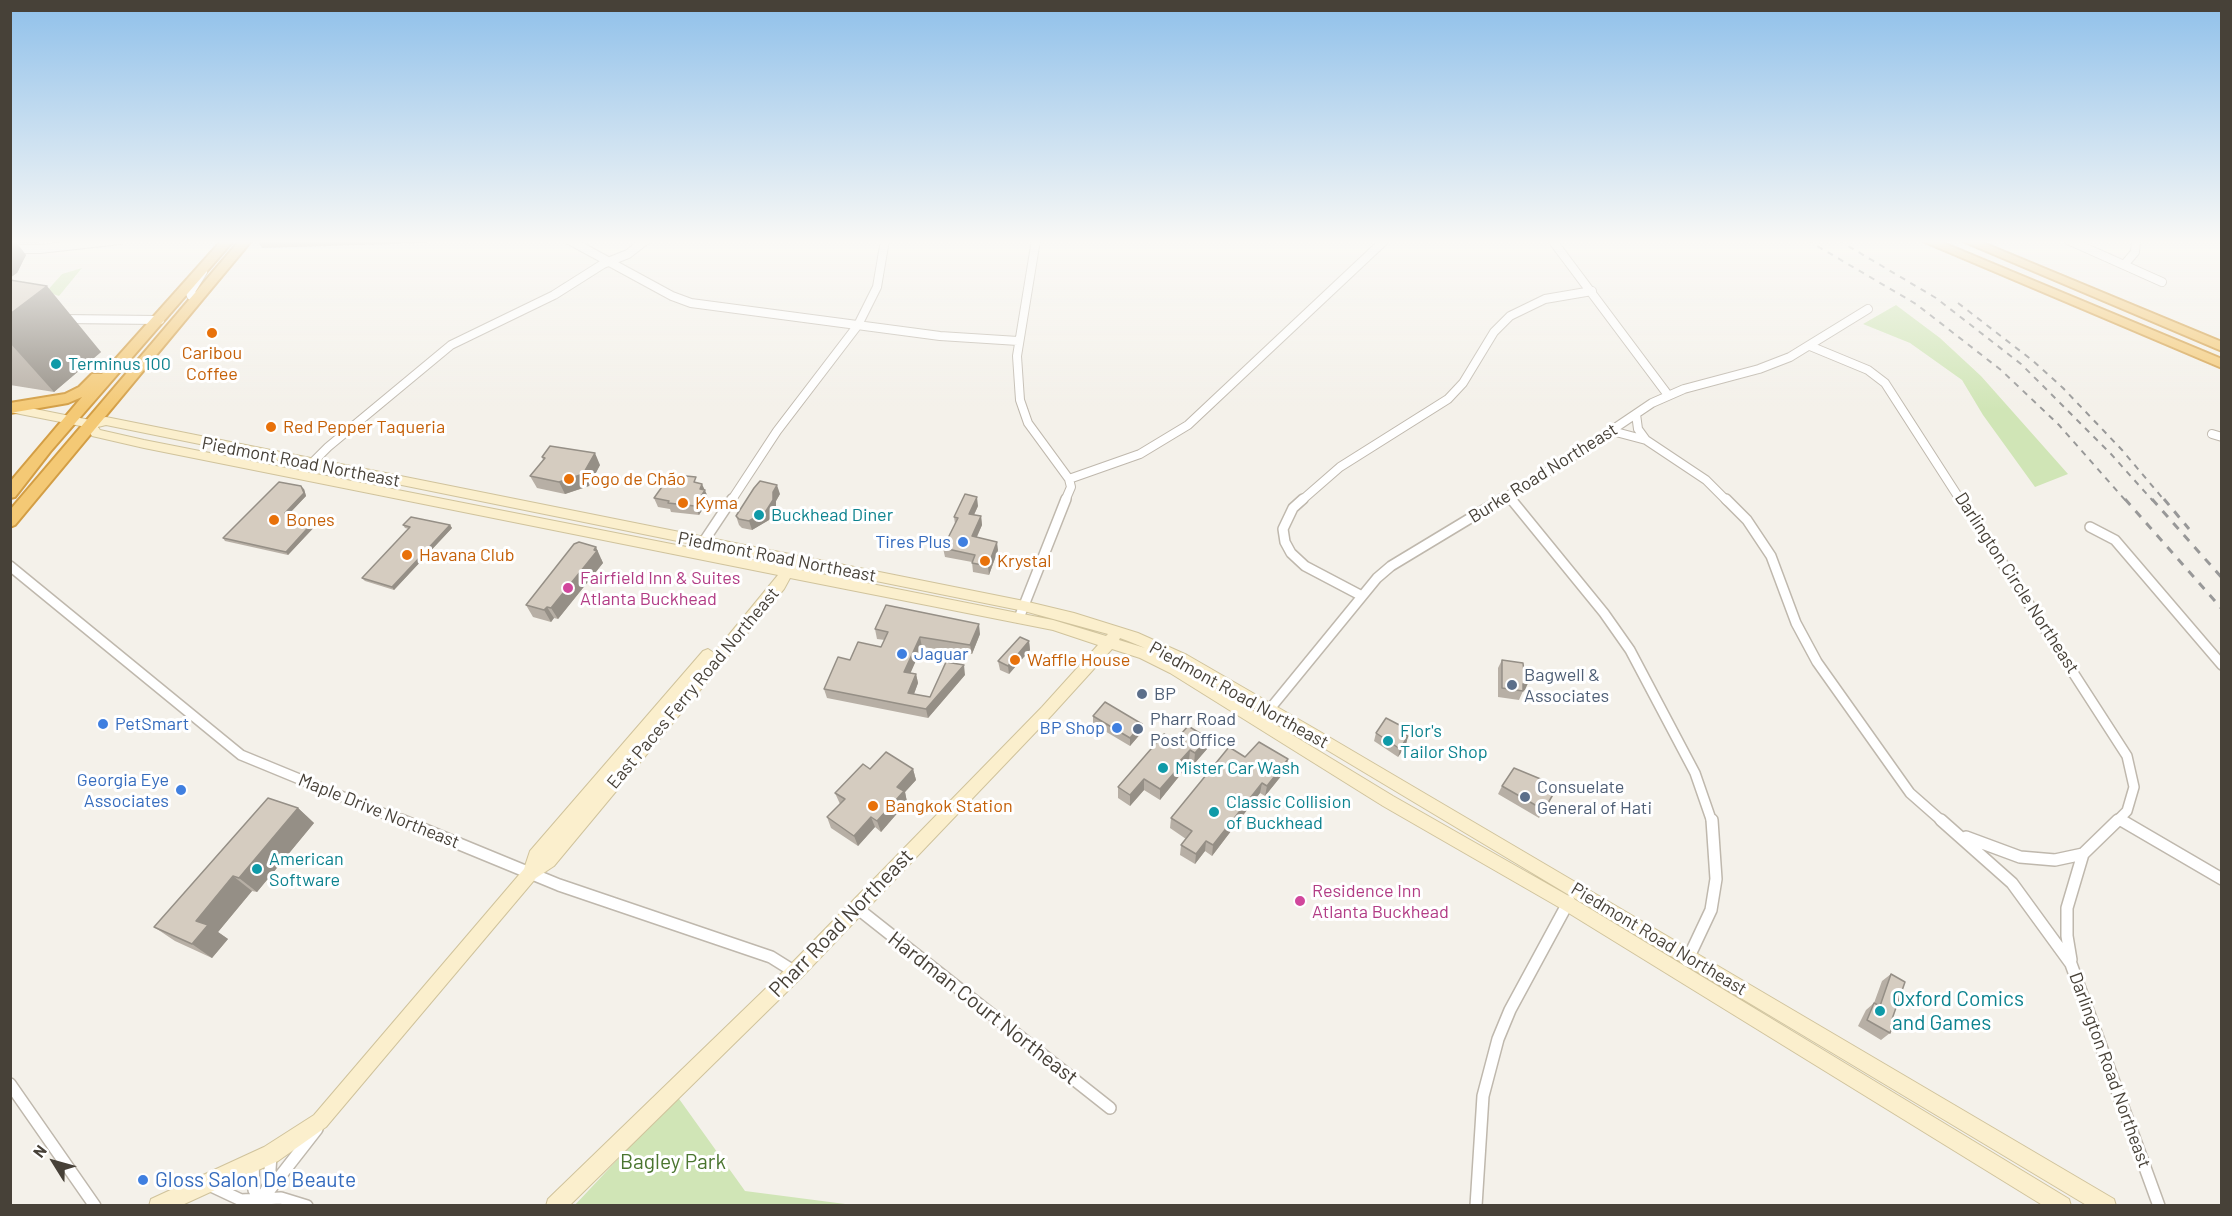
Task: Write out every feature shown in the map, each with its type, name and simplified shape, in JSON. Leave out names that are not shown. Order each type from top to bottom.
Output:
[{"type":"highway","points":[[10,493],[70,420],[180,297]]},
{"type":"highway","points":[[10,521],[196,297]]},
{"type":"highway","points":[[2061,297],[2222,364]]},
{"type":"highway","points":[[2103,297],[2221,346]]},
{"type":"highway","points":[[10,408],[41,405],[72,397],[91,384],[125,347],[150,332]]},
{"type":"main road","name":"Piedmont Road Northeast","points":[[10,408],[90,424],[96,433],[306,469],[1021,612],[1072,630],[1113,637],[1182,659],[1571,896],[1681,974],[2062,1206]]},
{"type":"main road","name":"East Paces Ferry Road Northeast","points":[[158,1206],[271,1154],[309,1129],[332,1108],[530,873],[548,861],[773,592],[787,567]]},
{"type":"main road","name":"Piedmont Road Northeast","points":[[1113,637],[1175,669],[1388,801],[1690,956],[1833,1045],[2107,1206]]},
{"type":"main road","name":"Pharr Road Northeast","points":[[555,1206],[795,972],[1113,637]]},
{"type":"street","points":[[306,469],[451,345],[550,297]]},
{"type":"street","points":[[674,297],[691,303],[940,336],[1018,341]]},
{"type":"street","points":[[699,548],[777,431],[858,325],[872,297]]},
{"type":"street","points":[[1021,612],[1069,494],[1069,479],[1034,433],[1024,413],[1017,370],[1018,341],[1025,297]]},
{"type":"street","points":[[1069,479],[1140,454],[1188,425],[1324,297]]},
{"type":"street","points":[[1362,596],[1305,566],[1291,553],[1285,542],[1283,530],[1293,508],[1340,467],[1448,399],[1462,383],[1494,332],[1510,316],[1545,299],[1558,297]]},
{"type":"street","points":[[1596,297],[1668,395]]},
{"type":"street","name":"Burke Road Northeast","points":[[1269,710],[1362,596],[1391,566],[1508,496],[1668,395],[1760,369],[1810,345],[1868,309]]},
{"type":"street","points":[[53,320],[85,317],[160,320]]},
{"type":"street","points":[[71,330],[85,317]]},
{"type":"street","name":"Darlington Circle Northeast","points":[[1810,345],[1868,370],[1885,383],[2120,741],[2133,773],[2131,802],[2121,820],[2083,854]]},
{"type":"street","points":[[1636,414],[1638,429],[1646,440]]},
{"type":"street","name":"Darlington Road Northeast","points":[[1612,431],[1646,440],[1706,480],[1747,520],[1771,556],[1796,623],[1817,662],[1910,793],[2012,883],[2071,964],[2159,1206]]},
{"type":"street","points":[[2212,434],[2222,437]]},
{"type":"street","points":[[1508,496],[1604,613],[1630,650],[1695,773],[1710,811],[1717,859],[1712,910],[1681,974]]},
{"type":"street","points":[[2090,527],[2115,540],[2222,665]]},
{"type":"street","name":"Maple Drive Northeast","points":[[10,566],[241,755],[530,873],[771,957],[795,972]]},
{"type":"street","points":[[2121,820],[2222,879]]},
{"type":"street","points":[[1947,827],[1986,846],[2020,856],[2055,860],[2083,854],[2067,908],[2067,936],[2071,964]]},
{"type":"street","points":[[1476,1206],[1479,1125],[1492,1057],[1510,1010],[1571,896]]},
{"type":"street","name":"Hardman Court Northeast","points":[[857,908],[1110,1108]]},
{"type":"street","points":[[10,1084],[95,1206]]},
{"type":"street","points":[[259,1203],[332,1108]]},
{"type":"street","points":[[259,1203],[269,1185],[271,1154]]},
{"type":"street","points":[[253,1163],[254,1190],[259,1203]]},
{"type":"street","points":[[207,1184],[241,1200],[259,1203],[281,1198],[307,1206]]},
{"type":"green space","points":[[1896,305],[1940,338],[1981,376],[2068,474],[2035,487],[1983,415],[1962,380],[1910,343],[1863,324]]},
{"type":"green space","name":"Bagley Park","points":[[677,1096],[745,1191],[853,1205],[574,1206]]},
{"type":"building","points":[[10,297],[33,297],[10,314]]},
{"type":"building","points":[[550,446],[595,453],[583,474],[559,482],[530,476],[545,458],[542,457]]},
{"type":"building","points":[[676,475],[696,477],[694,482],[702,484],[700,489],[705,490],[695,506],[668,503],[669,501],[654,498],[664,484]]},
{"type":"building","points":[[760,481],[777,485],[773,492],[773,500],[766,511],[749,521],[739,519],[736,516]]},
{"type":"building","name":"Bones","points":[[279,482],[301,486],[304,493],[285,513],[315,520],[286,552],[223,538]]},
{"type":"building","points":[[965,494],[977,497],[969,514],[981,516],[972,536],[997,542],[988,566],[972,563],[975,555],[943,548],[958,518],[954,517]]},
{"type":"building","name":"Havana Club","points":[[411,517],[450,525],[392,587],[362,578],[410,527],[403,525]]},
{"type":"building","points":[[579,542],[596,547],[594,550],[597,551],[551,608],[547,607],[544,610],[526,605],[574,544]]},
{"type":"building","points":[[886,605],[979,624],[970,645],[920,637],[904,672],[916,674],[908,693],[930,697],[946,662],[964,665],[926,709],[824,689],[838,657],[850,660],[858,642],[881,647],[888,632],[875,629]]},
{"type":"building","points":[[1020,637],[1029,641],[1008,666],[998,661]]},
{"type":"building","points":[[1502,660],[1523,663],[1524,672],[1528,673],[1529,681],[1523,684],[1523,691],[1502,688]]},
{"type":"building","points":[[1105,702],[1142,724],[1130,738],[1093,716]]},
{"type":"building","points":[[1386,718],[1407,729],[1403,734],[1408,736],[1400,749],[1376,733]]},
{"type":"building","name":"Mister Car Wash","points":[[1188,726],[1208,738],[1195,753],[1190,750],[1179,762],[1182,764],[1160,789],[1144,779],[1130,795],[1118,787],[1164,734],[1175,741]]},
{"type":"building","name":"Classic Collision of Buckhead","points":[[1259,742],[1288,759],[1267,786],[1262,783],[1213,845],[1206,841],[1196,854],[1181,845],[1192,831],[1171,818],[1229,747],[1245,757]]},
{"type":"building","name":"Bangkok Station","points":[[886,752],[913,769],[897,787],[904,791],[877,821],[871,817],[854,836],[827,817],[845,799],[835,793],[863,764],[870,769]]},
{"type":"building","points":[[1514,768],[1543,780],[1541,783],[1555,791],[1544,810],[1502,786]]},
{"type":"building","points":[[268,798],[298,808],[239,878],[233,876],[196,921],[208,925],[192,944],[154,927]]},
{"type":"building","points":[[1891,974],[1905,982],[1891,1022],[1893,1024],[1890,1033],[1867,1020],[1874,1003],[1880,1006]]},
{"type":"railway","points":[[1904,297],[2001,370],[2059,425],[2126,501]]},
{"type":"railway","points":[[1934,297],[2021,364],[2111,454],[2153,501]]},
{"type":"railway","points":[[1958,303],[2032,360],[2063,388],[2122,450],[2165,501]]},
{"type":"railway","points":[[2125,499],[2222,609]]},
{"type":"railway","points":[[2152,499],[2222,578]]},
{"type":"railway","points":[[2164,499],[2189,529]]},
{"type":"place","name":"Caribou Coffee","points":[[212,333]]},
{"type":"place","name":"Terminus 100","points":[[56,364]]},
{"type":"place","name":"Red Pepper Taqueria","points":[[271,427]]},
{"type":"place","name":"Fogo de Chão","points":[[569,479]]},
{"type":"place","name":"Kyma","points":[[683,503]]},
{"type":"place","name":"Buckhead Diner","points":[[759,515]]},
{"type":"place","name":"Bones","points":[[274,520]]},
{"type":"place","name":"Tires Plus","points":[[963,542]]},
{"type":"place","name":"Havana Club","points":[[407,555]]},
{"type":"place","name":"Krystal","points":[[985,561]]},
{"type":"place","name":"Fairfield Inn & Suites Atlanta Buckhead","points":[[568,588]]},
{"type":"place","name":"Jaguar","points":[[902,654]]},
{"type":"place","name":"Waffle House","points":[[1015,660]]},
{"type":"place","name":"Bagwell & Associates","points":[[1512,685]]},
{"type":"place","name":"BP","points":[[1142,694]]},
{"type":"place","name":"PetSmart","points":[[103,724]]},
{"type":"place","name":"BP Shop","points":[[1117,728]]},
{"type":"place","name":"Pharr Road Post Office","points":[[1138,729]]},
{"type":"place","name":"Flor's Tailor Shop","points":[[1388,741]]},
{"type":"place","name":"Mister Car Wash","points":[[1163,768]]},
{"type":"place","name":"Georgia Eye Associates","points":[[181,790]]},
{"type":"place","name":"Consuelate General of Hati","points":[[1525,797]]},
{"type":"place","name":"Bangkok Station","points":[[873,806]]},
{"type":"place","name":"Classic Collision of Buckhead","points":[[1214,812]]},
{"type":"place","name":"American Software","points":[[257,869]]},
{"type":"place","name":"Residence Inn Atlanta Buckhead","points":[[1300,901]]},
{"type":"place","name":"Oxford Comics and Games","points":[[1880,1011]]},
{"type":"place","name":"Gloss Salon De Beaute","points":[[143,1180]]}]
